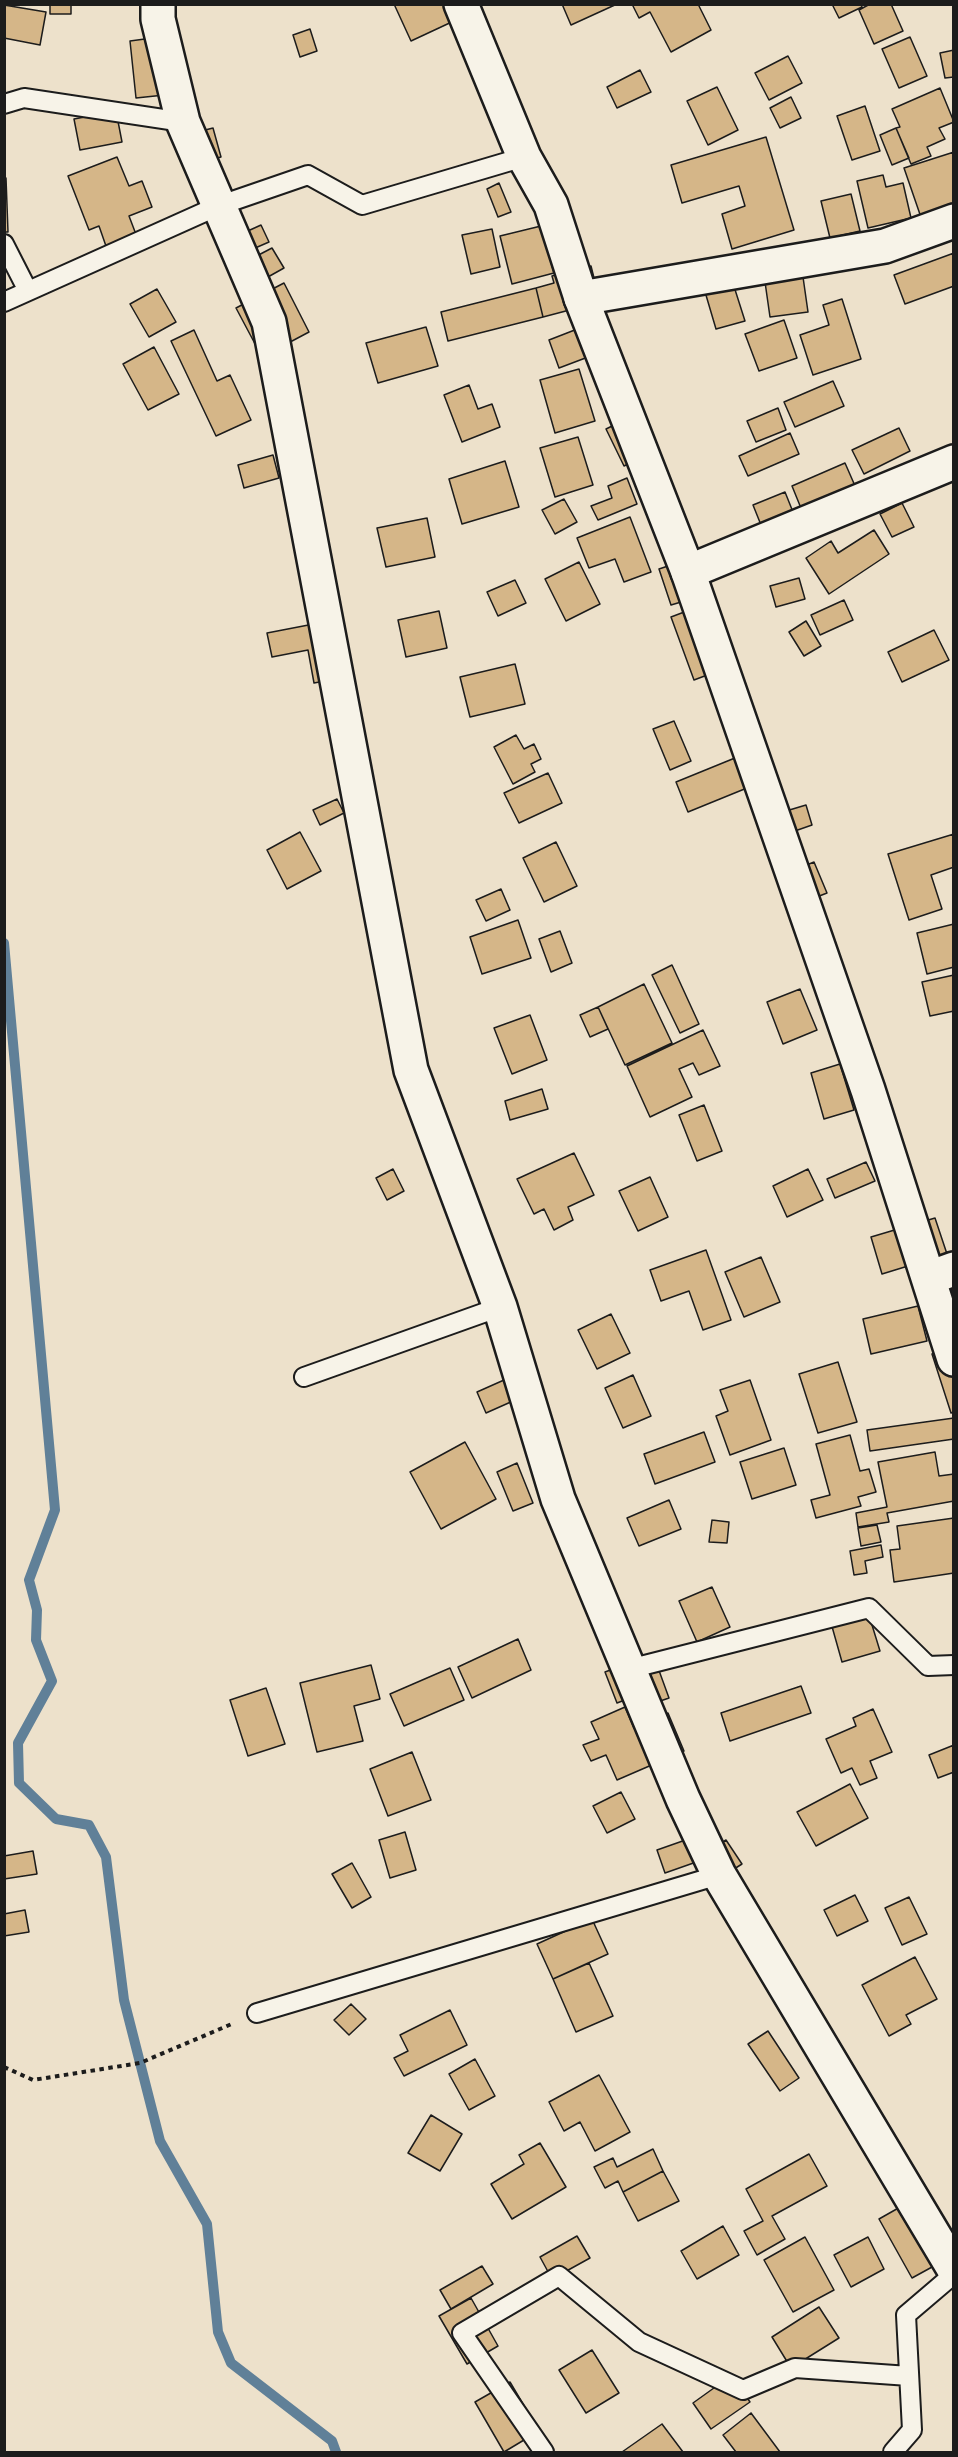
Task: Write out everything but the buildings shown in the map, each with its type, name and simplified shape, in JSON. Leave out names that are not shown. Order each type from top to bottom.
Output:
[{"type":"street","points":[[158,4],[158,19],[183,122],[269,322],[411,1070],[500,1307],[558,1500],[683,1799],[719,1875],[954,2269]]},
{"type":"street","points":[[461,4],[524,157],[551,205],[581,298],[688,572],[868,1090],[941,1274],[954,1359]]},
{"type":"street","points":[[581,298],[885,246],[954,221]]},
{"type":"street","points":[[688,572],[954,462]]},
{"type":"lane","points":[[4,104],[24,98],[183,122]]},
{"type":"lane","points":[[4,302],[218,206],[308,175],[362,205],[524,157]]},
{"type":"lane","points":[[4,244],[28,291]]},
{"type":"lane","points":[[304,1377],[500,1307]]},
{"type":"lane","points":[[629,1669],[869,1608],[928,1666],[954,1665]]},
{"type":"lane","points":[[257,2013],[719,1875]]},
{"type":"lane","points":[[893,2452],[912,2430],[906,2315],[954,2274]]},
{"type":"lane","points":[[544,2452],[462,2333],[559,2276],[639,2342],[744,2390],[795,2368],[909,2376]]},
{"type":"path","points":[[4,2067],[33,2080],[140,2063],[257,2013]]},
{"type":"waterway","points":[[4,943],[55,1510],[29,1580],[37,1610],[36,1640],[52,1681],[18,1743],[19,1783],[56,1819],[89,1825],[106,1857],[124,2000],[160,2141],[207,2224],[218,2332],[231,2363],[332,2441],[336,2452]]}]
